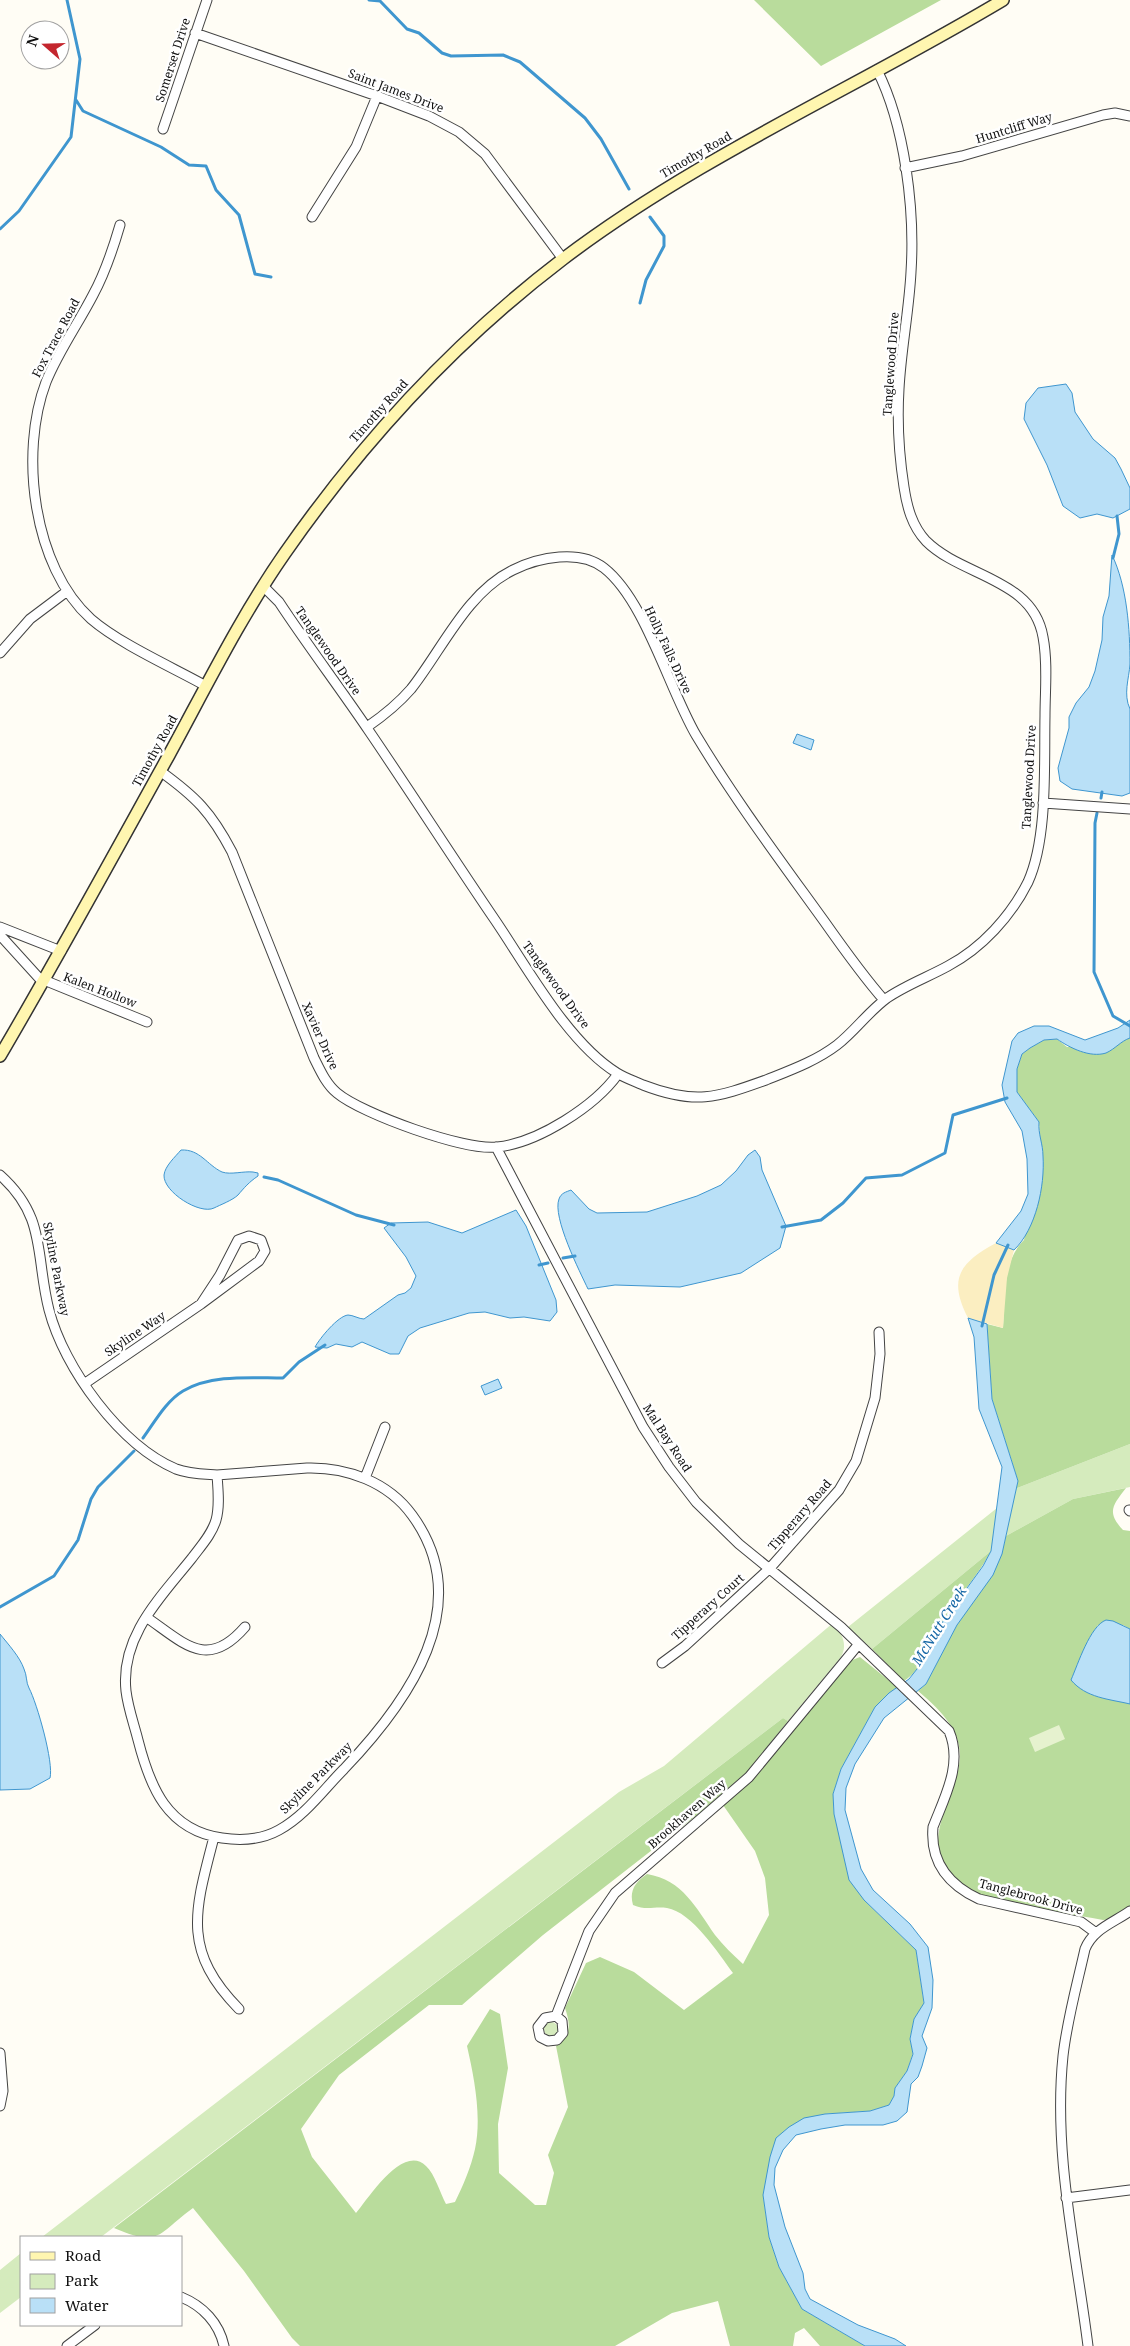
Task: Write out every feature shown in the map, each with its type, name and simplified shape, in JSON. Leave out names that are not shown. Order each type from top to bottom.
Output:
[{"type":"main road","name":"Timothy Road","points":[[0,1056],[61,951],[263,586],[306,524],[389,419],[462,344],[510,302],[563,259],[661,191],[715,159],[1002,0]]},
{"type":"street","name":"Somerset Drive","points":[[163,129],[206,0]]},
{"type":"street","name":"Saint James Drive","points":[[195,33],[377,96],[444,123],[472,142],[494,166],[563,259]]},
{"type":"street","name":"Tanglewood Drive","points":[[263,586],[279,602],[367,727],[549,1000],[586,1046],[618,1074],[651,1088],[684,1098],[699,1099],[730,1093],[796,1069],[824,1054],[851,1033],[884,1000],[969,953],[983,941],[1008,912],[1019,897],[1032,870],[1043,802],[1045,667],[1041,626],[1025,602],[1011,590],[930,544],[913,522],[907,502],[898,425],[899,391],[912,256],[912,228],[905,168],[894,113],[877,70]]},
{"type":"street","points":[[312,217],[356,147],[377,96]]},
{"type":"street","name":"Huntcliff Way","points":[[905,168],[962,156],[1103,115],[1115,113],[1130,116]]},
{"type":"street","name":"Fox Trace Road","points":[[120,225],[103,276],[46,382],[38,408],[31,460],[38,514],[50,556],[66,592],[91,619],[107,631],[206,686]]},
{"type":"street","name":"Holly Falls Drive","points":[[367,727],[396,705],[410,689],[469,607],[495,581],[510,571],[537,561],[567,557],[594,561],[612,575],[630,600],[695,733],[736,799],[841,947],[884,1000]]},
{"type":"street","points":[[0,653],[30,619],[66,592]]},
{"type":"street","name":"Xavier Drive","points":[[160,771],[188,791],[203,805],[224,837],[314,1058],[335,1091],[361,1107],[391,1120],[454,1140],[496,1147],[532,1138],[574,1114],[600,1096],[618,1074]]},
{"type":"street","points":[[1043,802],[1130,809]]},
{"type":"street","points":[[0,927],[61,951]]},
{"type":"street","name":"Kalen Hollow","points":[[0,935],[31,971],[44,981],[147,1022]]},
{"type":"street","name":"Mal Bay Road","points":[[496,1147],[643,1427],[669,1467],[696,1502],[739,1544],[819,1607],[896,1680]]},
{"type":"street","name":"Skyline Parkway","points":[[0,1175],[21,1196],[36,1227],[49,1311],[58,1338],[84,1384],[100,1405],[148,1453],[178,1470],[193,1474],[217,1475],[323,1468],[353,1473],[391,1494],[410,1513],[430,1547],[435,1561],[438,1588],[437,1616],[434,1630],[417,1673],[390,1718],[294,1820],[268,1836],[251,1840],[214,1837],[186,1825],[163,1805],[144,1766],[126,1682],[126,1668],[133,1639],[146,1617],[211,1532],[218,1508],[217,1475]]},
{"type":"street","name":"Skyline Way","points":[[84,1384],[200,1304],[259,1261],[265,1251],[261,1240],[249,1236],[238,1240],[220,1275],[200,1304]]},
{"type":"street","name":"Tipperary Road","points":[[770,1568],[839,1490],[856,1461],[875,1398],[880,1354],[879,1332]]},
{"type":"street","points":[[365,1478],[385,1427]]},
{"type":"street","name":"Tipperary Court","points":[[662,1663],[685,1646],[770,1568]]},
{"type":"street","points":[[146,1617],[187,1645],[204,1651],[212,1651],[226,1646],[245,1627]]},
{"type":"street","name":"Brookhaven Way","points":[[556,2016],[589,1930],[615,1893],[749,1777],[858,1645]]},
{"type":"street","name":"Tanglebrook Drive","points":[[896,1680],[949,1732],[954,1743],[953,1775],[933,1827],[932,1836],[937,1857],[950,1880],[963,1891],[979,1898],[1081,1922],[1096,1932]]},
{"type":"street","points":[[214,1837],[200,1894],[198,1932],[203,1955],[213,1979],[239,2009]]},
{"type":"street","points":[[1088,2346],[1066,2198],[1061,2120],[1063,2057],[1067,2027],[1085,1949],[1089,1940],[1096,1932],[1130,1912]]},
{"type":"street","points":[[0,2053],[4,2091],[0,2106]]},
{"type":"street","points":[[1066,2198],[1130,2190]]},
{"type":"street","points":[[182,2298],[199,2307],[211,2317],[219,2330],[224,2346]]},
{"type":"street","points":[[67,2346],[95,2326]]},
{"type":"green space","points":[[754,0],[941,0],[821,66]]},
{"type":"green space","points":[[1130,1038],[1130,1444],[1015,1489],[1018,1481],[992,1399],[987,1324],[1003,1328],[1008,1269],[1017,1249],[1024,1240],[1040,1140],[1039,1122],[1017,1092],[1017,1069],[1022,1054],[1044,1040],[1057,1039],[1067,1047]]},
{"type":"green space","points":[[1130,1444],[1130,1487],[1073,1499],[1006,1536],[1015,1489]]},
{"type":"green space","points":[[1126,1488],[1115,1504],[1113,1513],[1114,1518],[1123,1530],[1130,1531],[1130,1629],[1123,1625],[1098,1625],[1072,1680],[1086,1691],[1130,1704],[1130,1907],[1111,1919],[1103,1920],[998,1902],[963,1887],[948,1871],[940,1857],[938,1843],[939,1828],[958,1770],[959,1745],[952,1727],[940,1711],[918,1691],[926,1684],[954,1630],[993,1572],[1003,1550],[1006,1536],[1073,1499]]},
{"type":"green space","points":[[997,1508],[991,1551],[872,1649],[848,1627]]},
{"type":"green space","points":[[991,1551],[950,1612],[923,1661],[904,1681],[872,1649]]},
{"type":"green space","points":[[833,1623],[844,1643],[841,1657],[788,1721],[783,1718],[102,2236],[43,2236],[619,1792],[664,1766]]},
{"type":"green space","points":[[860,1657],[897,1687],[875,1707],[841,1769],[833,1794],[834,1814],[841,1839],[864,1900],[916,1950],[924,2004],[914,2019],[910,2039],[913,2053],[907,2071],[895,2088],[894,2096],[889,2105],[870,2111],[825,2114],[789,2127],[763,2195],[769,2237],[779,2267],[802,2309],[865,2346],[820,2346],[804,2328],[795,2333],[793,2346],[730,2346],[718,2301],[672,2313],[615,2346],[300,2346],[292,2338],[244,2271],[193,2208],[158,2235],[137,2236],[114,2228],[783,1718],[788,1721],[747,1772],[697,1815],[543,1935],[462,2005],[429,2005],[339,2075],[301,2129],[312,2157],[356,2213],[387,2176],[397,2167],[407,2162],[417,2161],[426,2166],[435,2179],[446,2204],[455,2202],[471,2163],[475,2149],[478,2123],[476,2097],[467,2046],[490,2009],[500,2014],[508,2068],[498,2124],[499,2173],[535,2205],[546,2205],[554,2173],[548,2155],[568,2107],[556,2046],[565,2038],[567,2033],[569,2025],[565,2008],[586,1963],[600,1957],[634,1972],[684,2010],[733,1973],[713,1945],[686,1917],[667,1908],[642,1908],[633,1905],[632,1895],[634,1887],[647,1874],[670,1882],[679,1889],[695,1905],[718,1939],[743,1964],[769,1915],[765,1878],[755,1851],[723,1805],[850,1661]]},
{"type":"green space","points":[[1059,1725],[1065,1739],[1035,1752],[1029,1738]]},
{"type":"green space","points":[[548,2022],[554,2022],[558,2029],[554,2036],[548,2036],[544,2032],[544,2026]]},
{"type":"green space","points":[[20,2254],[20,2298],[0,2313],[0,2270]]},
{"type":"sand","points":[[996,1243],[1014,1250],[1007,1278],[1003,1328],[968,1318],[962,1304],[958,1282],[966,1265],[983,1250]]},
{"type":"water","points":[[1066,384],[1072,393],[1075,412],[1093,439],[1115,458],[1130,488],[1130,509],[1113,518],[1097,514],[1080,518],[1063,506],[1047,465],[1024,419],[1026,403],[1038,388]]},
{"type":"water","points":[[1112,555],[1121,580],[1127,608],[1129,637],[1130,664],[1127,698],[1130,709],[1130,793],[1122,796],[1072,789],[1060,781],[1058,768],[1069,728],[1069,717],[1076,703],[1089,687],[1095,671],[1102,640],[1103,617],[1109,596]]},
{"type":"water","points":[[797,734],[814,740],[811,750],[793,743]]},
{"type":"water","points":[[1130,1020],[1130,1038],[1106,1053],[1087,1053],[1074,1049],[1057,1039],[1044,1040],[1022,1054],[1017,1069],[1017,1092],[1039,1122],[1043,1152],[1041,1193],[1028,1231],[1014,1250],[996,1243],[1021,1211],[1028,1194],[1027,1159],[1022,1131],[1005,1102],[1002,1085],[1012,1041],[1018,1033],[1034,1026],[1049,1026],[1085,1040],[1118,1028]]},
{"type":"water","points":[[181,1150],[193,1152],[222,1172],[253,1172],[258,1173],[258,1176],[230,1201],[214,1208],[200,1208],[176,1195],[165,1182],[166,1168]]},
{"type":"water","points":[[755,1150],[760,1157],[762,1170],[786,1226],[780,1248],[741,1273],[680,1287],[615,1285],[588,1289],[573,1258],[559,1218],[559,1199],[562,1194],[571,1190],[589,1209],[597,1213],[647,1212],[697,1196],[721,1185],[736,1171],[748,1155]]},
{"type":"water","points":[[516,1210],[526,1226],[556,1300],[557,1312],[550,1321],[524,1317],[510,1318],[485,1312],[469,1313],[420,1328],[408,1336],[399,1354],[390,1354],[362,1342],[352,1347],[336,1344],[327,1348],[315,1347],[339,1319],[350,1315],[364,1319],[411,1288],[416,1276],[406,1257],[384,1228],[391,1223],[428,1222],[462,1233]]},
{"type":"water","points":[[968,1318],[987,1324],[992,1399],[1018,1481],[1002,1554],[993,1575],[957,1625],[926,1684],[884,1718],[855,1764],[846,1788],[845,1810],[861,1869],[873,1890],[910,1924],[928,1947],[933,1980],[932,2008],[922,2036],[927,2048],[918,2077],[911,2084],[907,2112],[897,2121],[883,2125],[845,2125],[796,2135],[783,2150],[775,2168],[774,2185],[785,2227],[803,2273],[805,2289],[810,2299],[858,2325],[895,2339],[906,2346],[865,2346],[802,2309],[779,2267],[769,2237],[763,2195],[770,2157],[776,2138],[804,2118],[825,2114],[870,2111],[889,2105],[894,2096],[895,2088],[907,2071],[913,2054],[910,2039],[914,2019],[924,2003],[916,1950],[864,1900],[849,1880],[834,1814],[833,1794],[841,1769],[875,1707],[889,1693],[909,1679],[925,1659],[943,1621],[983,1566],[991,1551],[1002,1467],[979,1409],[974,1337]]},
{"type":"water","points":[[498,1379],[502,1388],[485,1395],[481,1386]]},
{"type":"water","points":[[1106,1620],[1113,1621],[1130,1629],[1130,1704],[1091,1694],[1084,1691],[1071,1680],[1090,1637],[1100,1624]]},
{"type":"water","points":[[0,1634],[14,1651],[25,1671],[50,1760],[50,1778],[30,1789],[0,1790]]},
{"type":"waterway","points":[[0,229],[19,211],[71,137],[80,59],[67,0]]},
{"type":"waterway","points":[[369,0],[380,1],[407,29],[419,33],[442,53],[451,56],[503,55],[520,62],[585,118],[601,139],[629,189]]},
{"type":"waterway","points":[[76,100],[83,111],[161,147],[189,165],[206,166],[216,190],[239,215],[255,274],[271,277]]},
{"type":"waterway","points":[[640,303],[646,280],[664,246],[664,236],[650,217]]},
{"type":"waterway","points":[[1113,558],[1119,534],[1117,516]]},
{"type":"waterway","points":[[1101,798],[1102,792]]},
{"type":"waterway","points":[[1097,813],[1095,823],[1094,972],[1113,1016],[1130,1026]]},
{"type":"waterway","points":[[782,1227],[821,1220],[843,1203],[866,1178],[902,1175],[945,1153],[953,1115],[1007,1098]]},
{"type":"waterway","points":[[264,1177],[278,1180],[356,1215],[394,1225]]},
{"type":"waterway","name":"McNutt Creek","points":[[982,1326],[994,1275],[1008,1245]]},
{"type":"waterway","points":[[563,1258],[575,1256]]},
{"type":"waterway","points":[[539,1265],[548,1263]]},
{"type":"waterway","points":[[143,1438],[166,1406],[183,1391],[219,1379],[283,1378],[299,1362],[325,1345]]},
{"type":"waterway","points":[[0,1607],[54,1576],[78,1540],[91,1499],[98,1487],[134,1451]]}]
